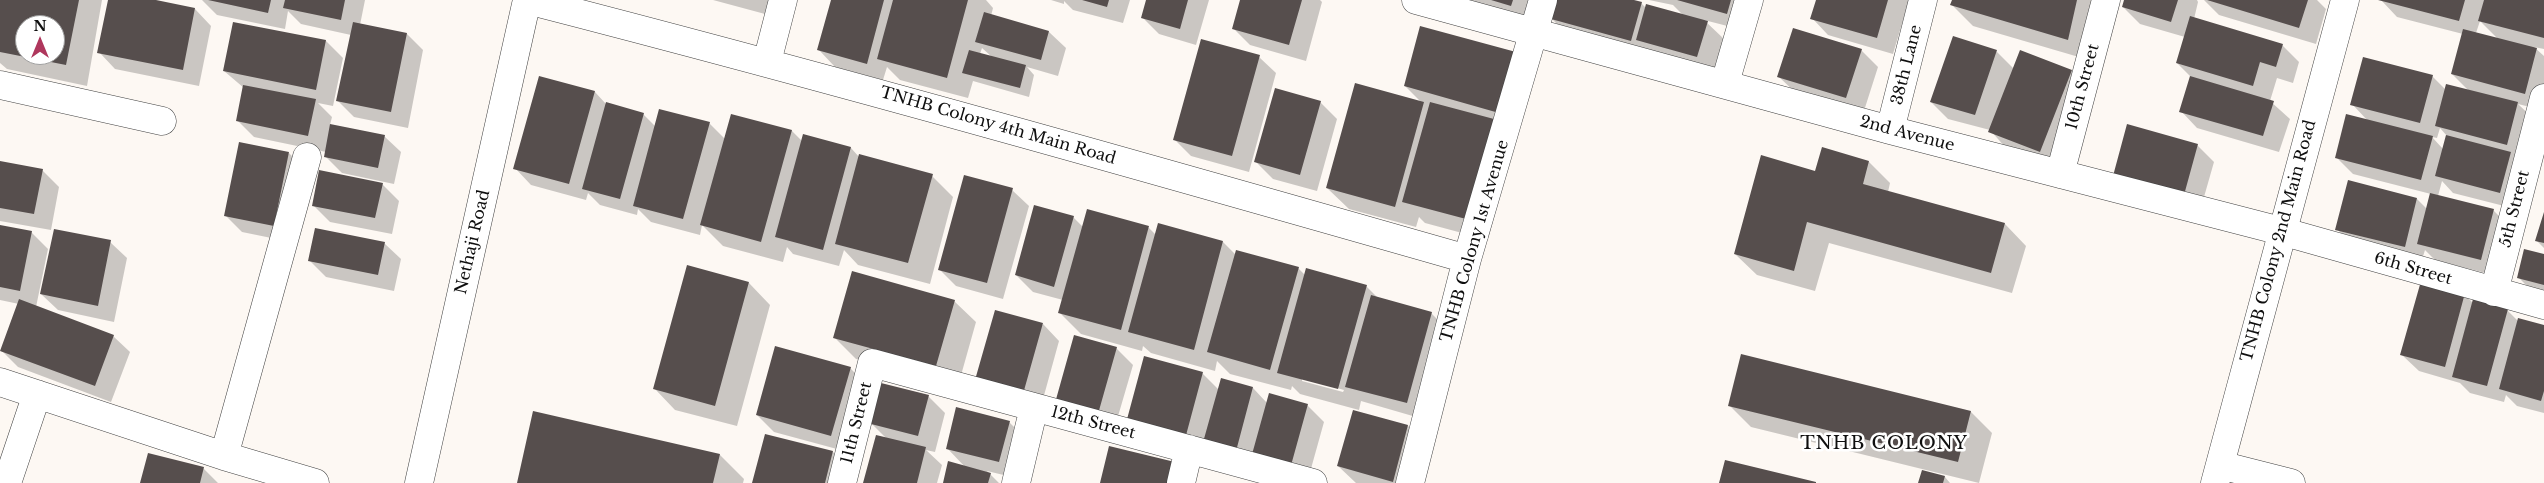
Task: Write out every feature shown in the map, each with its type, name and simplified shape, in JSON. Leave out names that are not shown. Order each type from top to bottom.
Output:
[{"type":"street","name":"TNHB Colony 4th Main Road","points":[[527,0],[767,62],[1027,133],[1468,259]]},
{"type":"street","name":"Nethaji Road","points":[[419,483],[527,0]]},
{"type":"street","points":[[767,62],[783,0]]},
{"type":"street","name":"2nd Avenue","points":[[1416,0],[1725,83],[1890,130],[2281,232]]},
{"type":"street","name":"TNHB Colony 1st Avenue","points":[[1410,483],[1468,259],[1544,0]]},
{"type":"street","points":[[1725,83],[1749,0]]},
{"type":"street","name":"38th Lane","points":[[1890,130],[1923,0]]},
{"type":"street","name":"10th Street","points":[[2060,174],[2106,0]]},
{"type":"street","name":"TNHB Colony 2nd Main Road","points":[[2217,474],[2345,0]]},
{"type":"street","points":[[0,85],[162,121]]},
{"type":"street","name":"5th Street","points":[[2494,292],[2544,98]]},
{"type":"street","points":[[224,456],[307,157]]},
{"type":"street","name":"6th Street","points":[[2281,232],[2544,305]]},
{"type":"street","name":"12th Street","points":[[872,363],[1312,483]]},
{"type":"street","name":"11th Street","points":[[842,483],[872,363]]},
{"type":"street","points":[[0,382],[224,456],[315,483]]},
{"type":"street","points":[[7,483],[37,394]]},
{"type":"street","points":[[1016,483],[1034,407]]},
{"type":"street","points":[[1181,483],[1189,449]]},
{"type":"street","points":[[2217,474],[2291,483]]},
{"type":"building","points":[[0,0],[79,0],[66,65],[65,15],[15,15],[15,55],[0,52]]},
{"type":"building","points":[[108,0],[156,0],[195,8],[183,70],[97,53]]},
{"type":"building","points":[[208,0],[271,0],[268,13]]},
{"type":"building","points":[[285,0],[345,0],[341,20],[283,8]]},
{"type":"building","points":[[831,0],[884,0],[867,64],[817,50]]},
{"type":"building","points":[[893,0],[968,0],[947,78],[877,59]]},
{"type":"building","points":[[1082,0],[1109,0],[1107,7]]},
{"type":"building","points":[[1146,0],[1188,0],[1180,29],[1141,18]]},
{"type":"building","points":[[1240,0],[1302,0],[1289,45],[1232,29]]},
{"type":"building","points":[[1491,0],[1513,0],[1511,6]]},
{"type":"building","points":[[1556,0],[1634,0],[1642,2],[1631,41],[1551,19]]},
{"type":"building","points":[[1677,0],[1731,0],[1727,14]]},
{"type":"building","points":[[1816,0],[1888,0],[1877,38],[1810,19]]},
{"type":"building","points":[[1952,0],[2077,0],[2068,40],[1950,5]]},
{"type":"building","points":[[2124,0],[2178,0],[2171,22],[2122,7]]},
{"type":"building","points":[[2207,0],[2308,0],[2299,28]]},
{"type":"building","points":[[2378,0],[2465,0],[2459,21]]},
{"type":"building","points":[[2484,0],[2544,0],[2544,38],[2478,21]]},
{"type":"building","points":[[1646,4],[1708,21],[1697,57],[1636,40]]},
{"type":"building","points":[[984,12],[1049,31],[1041,60],[975,42]]},
{"type":"building","points":[[2190,16],[2283,44],[2276,67],[2260,62],[2253,86],[2176,63]]},
{"type":"building","points":[[233,22],[326,40],[316,90],[223,71]]},
{"type":"building","points":[[353,22],[407,33],[391,112],[336,101]]},
{"type":"building","points":[[1420,26],[1516,52],[1499,113],[1404,86]]},
{"type":"building","points":[[1793,28],[1862,49],[1846,98],[1777,77]]},
{"type":"building","points":[[2463,29],[2537,48],[2525,94],[2451,74]]},
{"type":"building","points":[[1953,36],[1997,50],[1975,115],[1930,102]]},
{"type":"building","points":[[1201,39],[1260,55],[1232,156],[1173,140]]},
{"type":"building","points":[[969,50],[1026,65],[1020,88],[962,73]]},
{"type":"building","points":[[2020,50],[2072,70],[2040,152],[1988,132]]},
{"type":"building","points":[[2363,57],[2433,75],[2420,123],[2350,105]]},
{"type":"building","points":[[539,76],[595,91],[569,184],[513,169]]},
{"type":"building","points":[[2190,76],[2274,101],[2263,136],[2179,112]]},
{"type":"building","points":[[1355,83],[1424,102],[1395,207],[1326,188]]},
{"type":"building","points":[[2446,84],[2518,102],[2507,145],[2435,126]]},
{"type":"building","points":[[243,85],[316,99],[308,136],[236,121]]},
{"type":"building","points":[[1275,88],[1321,101],[1300,175],[1254,162]]},
{"type":"building","points":[[606,102],[644,113],[620,199],[582,189]]},
{"type":"building","points":[[1430,102],[1494,119],[1466,219],[1402,202]]},
{"type":"building","points":[[659,109],[710,122],[683,219],[633,206]]},
{"type":"building","points":[[731,114],[792,130],[761,242],[700,225]]},
{"type":"building","points":[[2346,114],[2433,136],[2421,180],[2335,158]]},
{"type":"building","points":[[330,124],[385,135],[378,168],[324,157]]},
{"type":"building","points":[[2127,124],[2198,144],[2184,195],[2113,176]]},
{"type":"building","points":[[803,134],[851,147],[823,250],[775,237]]},
{"type":"building","points":[[2446,135],[2511,152],[2500,193],[2435,176]]},
{"type":"building","points":[[239,142],[289,152],[274,226],[224,216]]},
{"type":"building","points":[[1822,147],[1869,161],[1863,184],[2005,223],[1991,273],[1807,222],[1794,271],[1734,254],[1761,155],[1815,171]]},
{"type":"building","points":[[859,154],[933,174],[908,263],[835,244]]},
{"type":"building","points":[[0,161],[43,169],[34,214],[0,208]]},
{"type":"building","points":[[319,170],[383,183],[375,218],[312,206]]},
{"type":"building","points":[[964,175],[1013,188],[987,283],[938,270]]},
{"type":"building","points":[[2348,180],[2417,198],[2405,247],[2335,230]]},
{"type":"building","points":[[2430,193],[2494,209],[2481,260],[2417,244]]},
{"type":"building","points":[[1034,205],[1074,216],[1054,287],[1015,275]]},
{"type":"building","points":[[1087,209],[1149,226],[1121,330],[1058,313]]},
{"type":"building","points":[[2544,212],[2544,243],[2535,241]]},
{"type":"building","points":[[1158,223],[1223,241],[1194,350],[1128,332]]},
{"type":"building","points":[[0,225],[32,231],[20,291],[0,287]]},
{"type":"building","points":[[315,228],[385,242],[378,275],[308,261]]},
{"type":"building","points":[[54,229],[111,240],[98,306],[40,294]]},
{"type":"building","points":[[2524,249],[2544,254],[2544,285],[2517,278]]},
{"type":"building","points":[[1236,250],[1299,267],[1270,370],[1207,352]]},
{"type":"building","points":[[687,265],[749,282],[715,406],[653,389]]},
{"type":"building","points":[[1306,268],[1367,285],[1338,389],[1277,373]]},
{"type":"building","points":[[852,271],[955,300],[936,366],[833,338]]},
{"type":"building","points":[[2421,281],[2465,293],[2445,367],[2400,355]]},
{"type":"building","points":[[1371,295],[1432,312],[1407,403],[1345,387]]},
{"type":"building","points":[[19,299],[114,335],[95,386],[0,351]]},
{"type":"building","points":[[2473,299],[2508,309],[2487,386],[2452,377]]},
{"type":"building","points":[[995,310],[1043,323],[1023,394],[975,380]]},
{"type":"building","points":[[2518,318],[2544,325],[2544,391],[2541,401],[2499,389]]},
{"type":"building","points":[[1074,335],[1117,347],[1098,414],[1055,403]]},
{"type":"building","points":[[775,346],[851,367],[831,436],[756,415]]},
{"type":"building","points":[[1741,354],[1971,411],[1958,462],[1728,406]]},
{"type":"building","points":[[1144,356],[1203,372],[1185,439],[1126,423]]},
{"type":"building","points":[[1221,378],[1253,387],[1235,455],[1202,446]]},
{"type":"building","points":[[881,383],[929,395],[918,436],[871,424]]},
{"type":"building","points":[[1269,393],[1308,404],[1290,469],[1251,458]]},
{"type":"building","points":[[956,407],[1010,421],[999,462],[946,449]]},
{"type":"building","points":[[1353,410],[1408,425],[1393,482],[1337,466]]},
{"type":"building","points":[[533,411],[720,454],[713,483],[517,483]]},
{"type":"building","points":[[765,434],[833,451],[825,483],[752,483]]},
{"type":"building","points":[[876,435],[926,447],[917,483],[863,483]]},
{"type":"building","points":[[1109,446],[1179,463],[1174,483],[1100,483]]},
{"type":"building","points":[[148,453],[204,467],[200,483],[140,483]]},
{"type":"building","points":[[1725,460],[1816,482],[1816,483],[1719,483]]},
{"type":"building","points":[[948,461],[991,473],[988,483],[943,483]]},
{"type":"building","points":[[1922,470],[1945,476],[1943,483],[1918,483]]},
{"type":"district","name":"TNHB COLONY","points":[[1884,444]]}]
